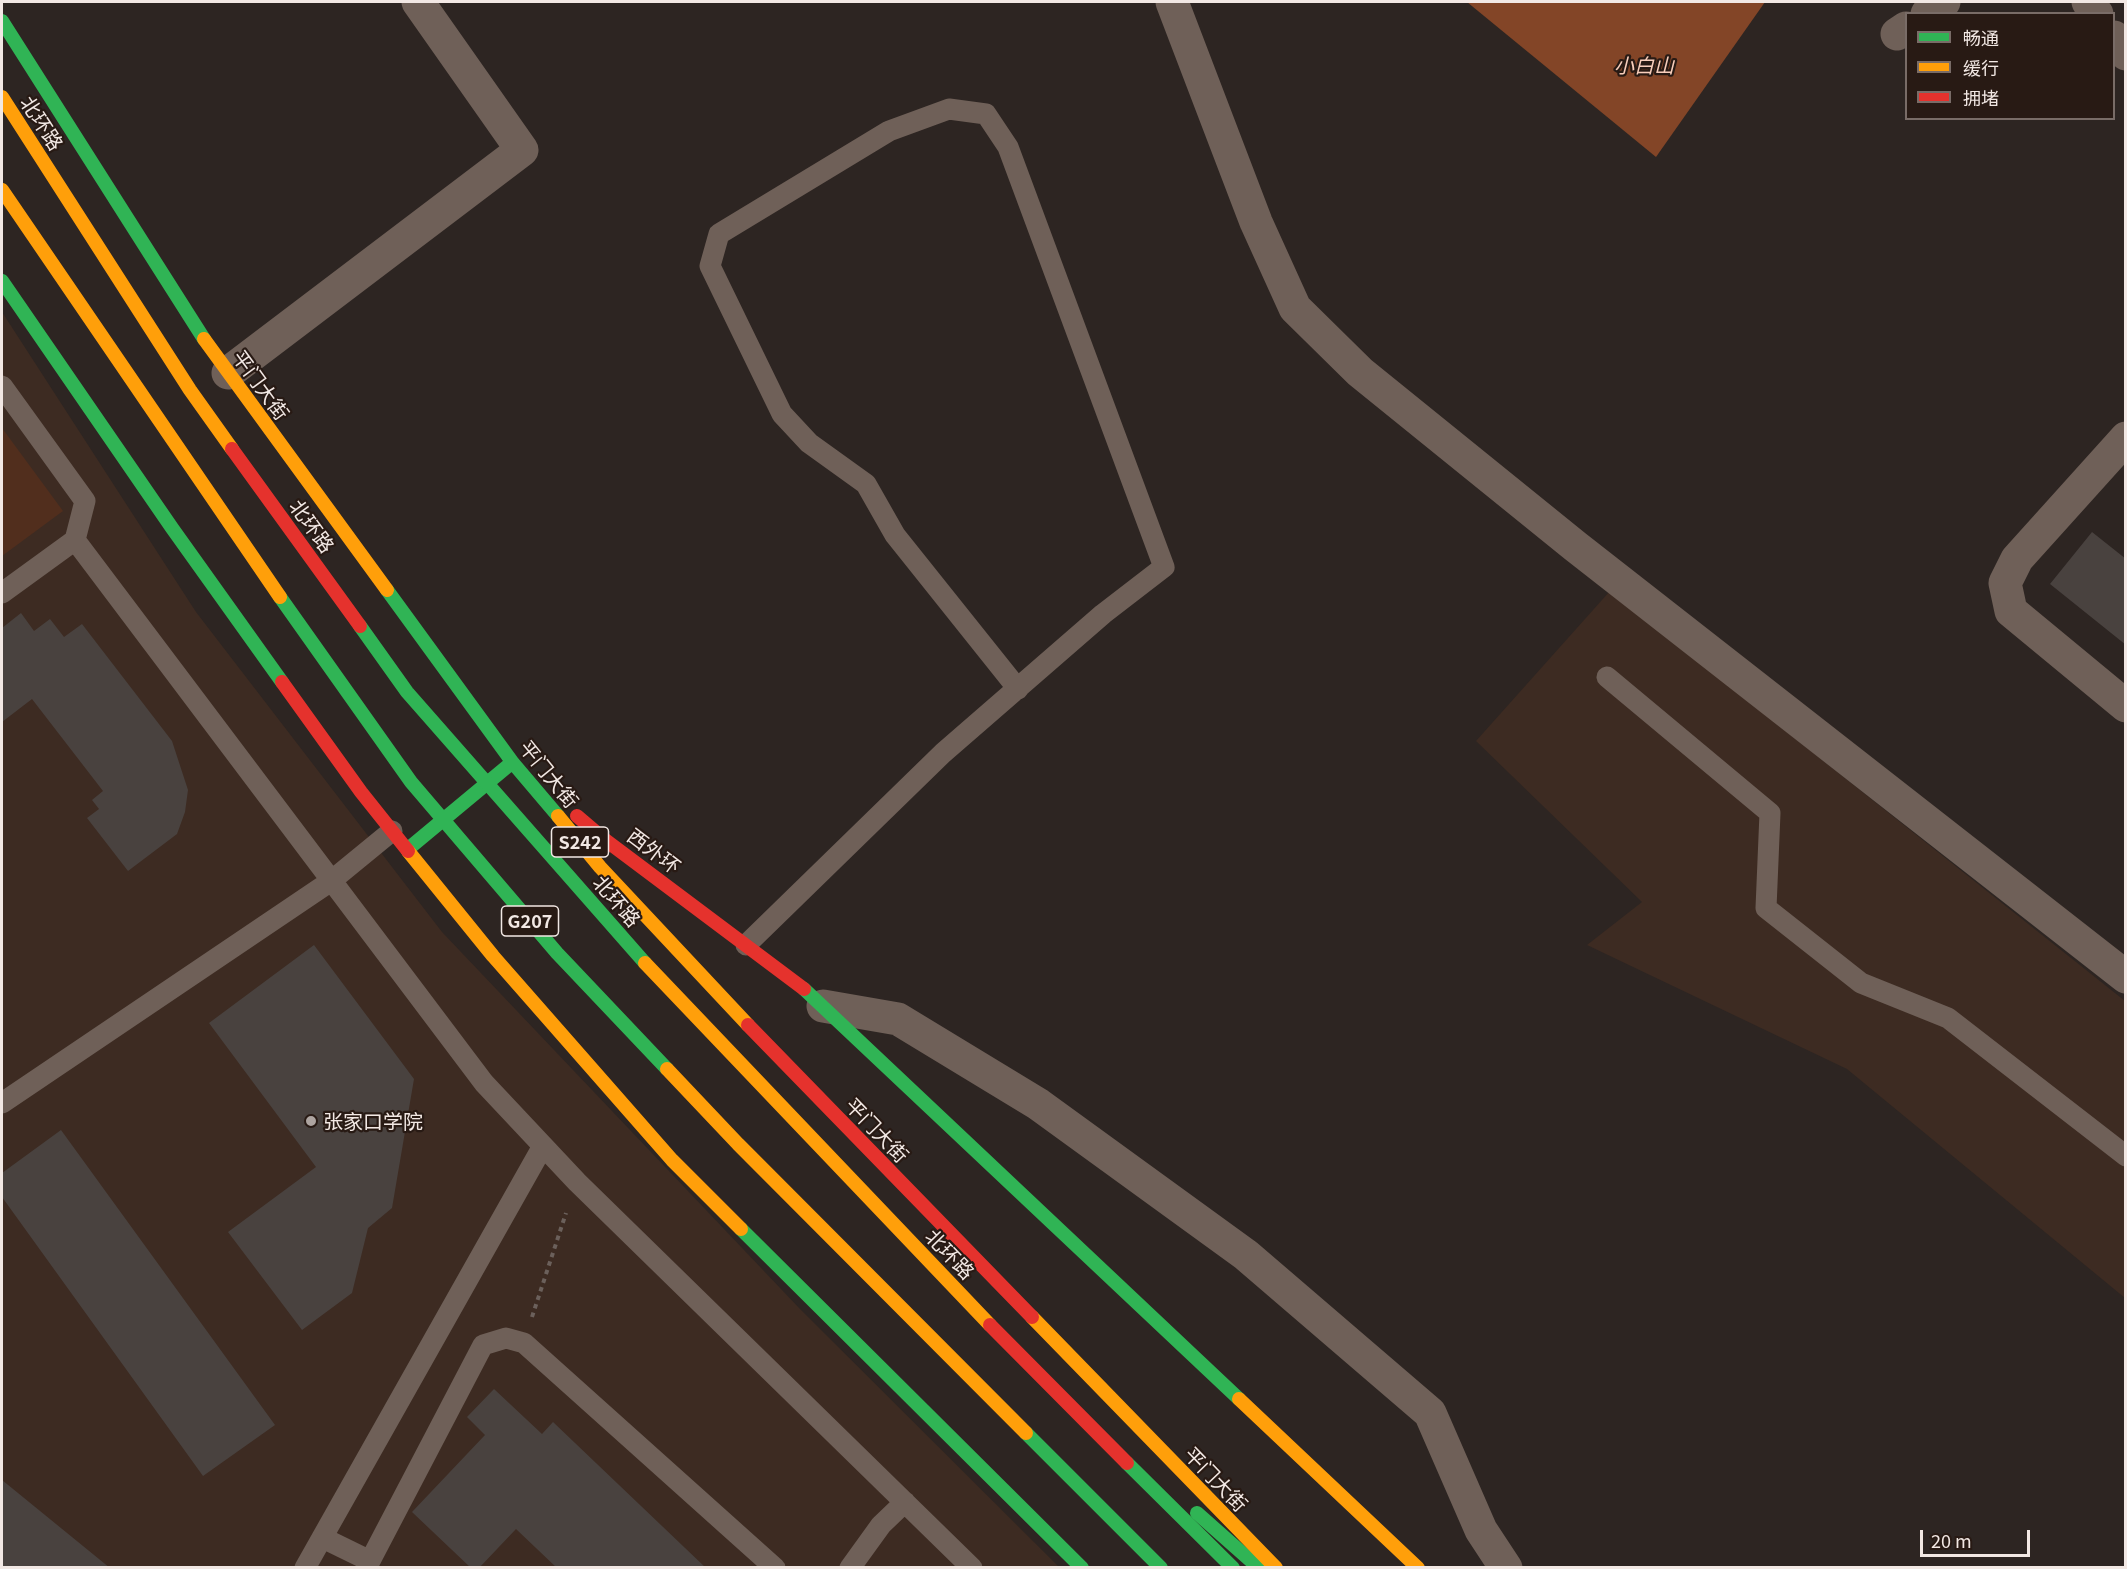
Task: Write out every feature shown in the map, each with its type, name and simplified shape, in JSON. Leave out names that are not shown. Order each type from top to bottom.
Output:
[{"type":"main road","name":"平门大街","points":[[2,21],[206,343],[513,763],[600,867],[763,1041],[1276,1568]]},
{"type":"main road","name":"北环路","points":[[2,97],[190,390],[407,692],[644,962],[1017,1353],[1233,1568]]},
{"type":"main road","name":"G207","points":[[2,190],[266,578],[411,782],[557,953],[729,1135],[1161,1568]]},
{"type":"main road","points":[[2,281],[172,528],[361,792],[493,956],[672,1160],[1082,1568]]},
{"type":"main road","points":[[408,849],[513,763]]},
{"type":"main road","name":"西外环","points":[[513,763],[604,839],[795,981],[1418,1568]]},
{"type":"main road","points":[[1017,1353],[1259,1568]]},
{"type":"street","points":[[228,373],[522,150],[418,2]]},
{"type":"street","points":[[1172,2],[1256,222],[1295,308],[1360,372],[1575,546],[2126,977]]},
{"type":"street","points":[[1930,12],[1944,2]]},
{"type":"street","points":[[2115,38],[2126,54]]},
{"type":"street","points":[[2126,438],[2017,559],[2005,583],[2011,611],[2126,706]]},
{"type":"street","points":[[823,1006],[898,1019],[1038,1104],[1245,1255],[1430,1413],[1481,1530],[1506,1568]]},
{"type":"lane","points":[[746,945],[942,753],[1018,689],[1103,614],[1164,567],[1008,147],[986,114],[949,109],[889,131],[719,234],[710,266],[782,414],[809,443],[866,484],[895,535],[1018,689]]},
{"type":"lane","points":[[2,386],[85,501],[75,540],[2,593]]},
{"type":"lane","points":[[75,540],[484,1083],[577,1182],[972,1568]]},
{"type":"lane","points":[[1607,677],[1770,813],[1766,908],[1861,982],[1947,1017],[2126,1156]]},
{"type":"lane","points":[[2,1103],[331,881],[392,831]]},
{"type":"lane","points":[[305,1568],[543,1146]]},
{"type":"lane","points":[[323,1538],[370,1561],[483,1345],[506,1338],[524,1343],[776,1568]]},
{"type":"lane","points":[[850,1568],[881,1525],[905,1502]]},
{"type":"path","points":[[524,1343],[577,1182]]},
{"type":"shaded area","name":"张家口学院","points":[[2,312],[196,612],[442,932],[800,1309],[1059,1567],[2,1567]]},
{"type":"shaded area","points":[[2,428],[63,511],[2,556]]},
{"type":"shaded area","points":[[1610,591],[2125,1001],[2125,1298],[1847,1069],[1587,945],[1642,902],[1476,741]]},
{"type":"green space","name":"小白山","points":[[1467,2],[1765,2],[1656,157]]},
{"type":"building","points":[[2092,532],[2126,559],[2126,645],[2050,584]]},
{"type":"building","points":[[21,613],[34,631],[50,619],[64,637],[82,624],[172,741],[188,790],[185,812],[177,834],[128,871],[87,818],[99,809],[92,800],[103,791],[32,699],[2,722],[2,628]]},
{"type":"building","points":[[314,945],[414,1079],[392,1208],[368,1228],[352,1293],[302,1330],[228,1232],[316,1167],[209,1023]]},
{"type":"building","points":[[61,1130],[275,1425],[203,1476],[2,1197],[2,1173]]},
{"type":"building","points":[[494,1389],[542,1434],[553,1422],[706,1568],[557,1568],[516,1529],[479,1568],[471,1568],[412,1512],[485,1435],[467,1417]]},
{"type":"building","points":[[2,1480],[110,1568],[2,1568]]},
{"type":"traffic: fast","points":[[2,21],[204,339]]},
{"type":"traffic: fast","points":[[2,281],[172,528],[282,682]]},
{"type":"traffic: fast","points":[[387,590],[513,763],[558,816]]},
{"type":"traffic: fast","points":[[280,597],[411,782],[557,953],[667,1069]]},
{"type":"traffic: fast","points":[[360,626],[407,692],[645,963]]},
{"type":"traffic: fast","points":[[408,849],[509,765]]},
{"type":"traffic: fast","points":[[804,989],[1239,1399]]},
{"type":"traffic: fast","points":[[741,1229],[1082,1568]]},
{"type":"traffic: fast","points":[[1026,1433],[1161,1568]]},
{"type":"traffic: fast","points":[[1127,1463],[1233,1568]]},
{"type":"traffic: fast","points":[[1197,1513],[1259,1568]]},
{"type":"traffic: slow","points":[[2,97],[190,390],[232,449]]},
{"type":"traffic: slow","points":[[2,190],[280,597]]},
{"type":"traffic: slow","points":[[204,339],[387,590]]},
{"type":"traffic: slow","points":[[558,816],[600,867],[748,1025]]},
{"type":"traffic: slow","points":[[408,851],[493,956],[672,1160],[741,1229]]},
{"type":"traffic: slow","points":[[645,963],[990,1325]]},
{"type":"traffic: slow","points":[[667,1069],[738,1144],[1026,1433]]},
{"type":"traffic: slow","points":[[1032,1317],[1276,1568]]},
{"type":"traffic: slow","points":[[1239,1399],[1418,1568]]},
{"type":"traffic: jam","points":[[232,449],[360,626]]},
{"type":"traffic: jam","points":[[282,682],[361,792],[408,851]]},
{"type":"traffic: jam","points":[[577,816],[604,839],[804,989]]},
{"type":"traffic: jam","points":[[748,1025],[1032,1317]]},
{"type":"traffic: jam","points":[[990,1325],[1127,1463]]},
{"type":"place","name":"张家口学院","points":[[311,1121]]}]
